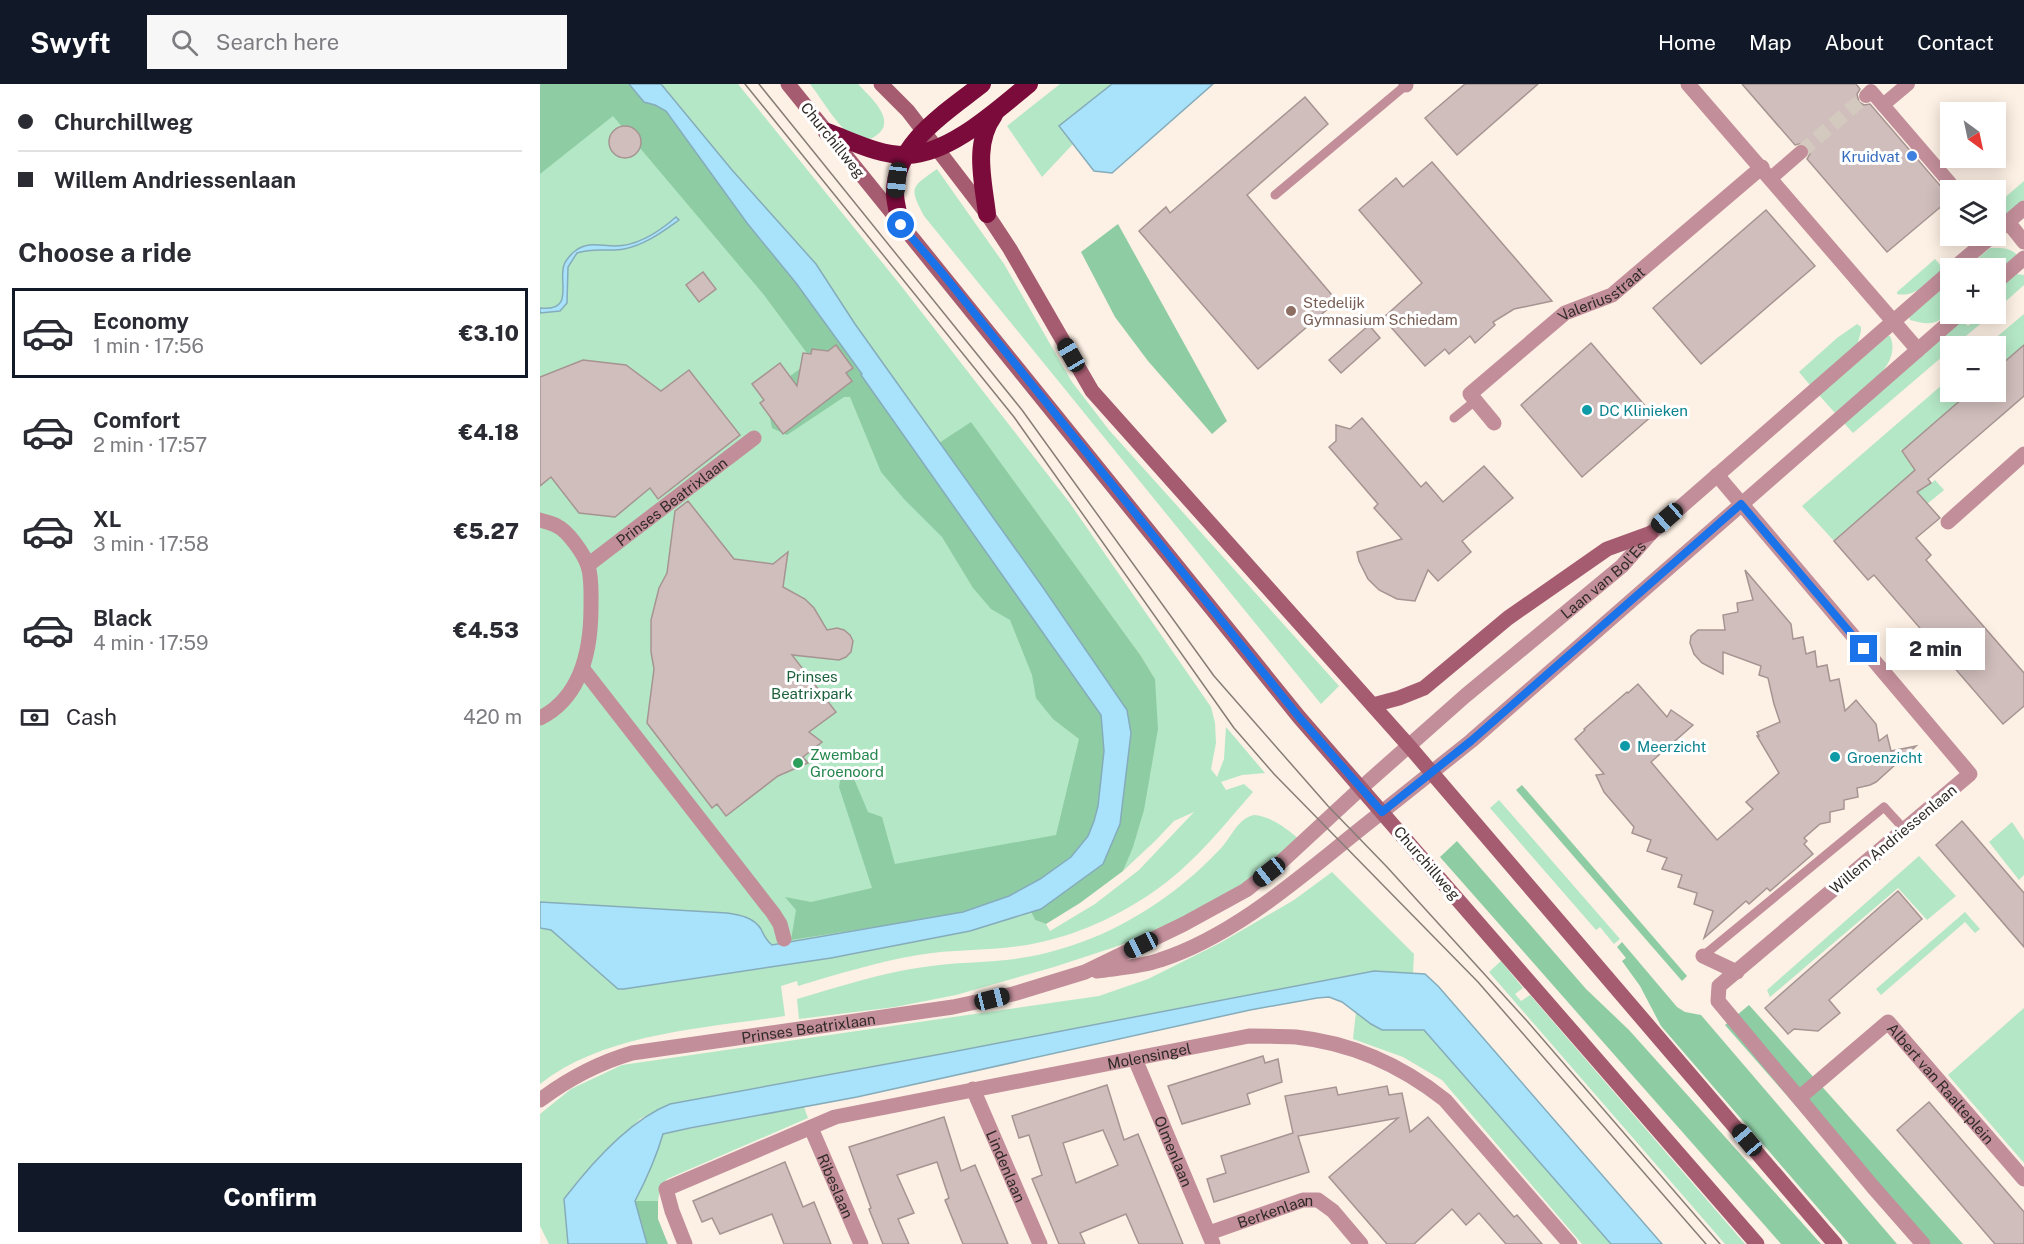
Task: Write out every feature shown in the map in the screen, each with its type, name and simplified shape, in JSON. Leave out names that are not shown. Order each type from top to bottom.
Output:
[{"type":"highway","points":[[901,225],[895,194],[905,155],[924,132],[982,84]]},
{"type":"highway","points":[[827,132],[873,149],[905,155],[938,149],[954,141],[1029,84]]},
{"type":"highway","points":[[987,214],[980,147],[988,122],[996,111]]},
{"type":"main road","name":"Churchillweg","points":[[788,84],[1299,717],[1757,1244]]},
{"type":"main road","points":[[881,84],[908,111],[987,214],[1010,249],[1092,391],[1373,705],[1835,1244]]},
{"type":"main road","points":[[1373,705],[1424,688],[1508,618],[1607,549],[1651,533]]},
{"type":"street","points":[[1688,84],[1918,350]]},
{"type":"street","points":[[1883,105],[1908,84]]},
{"type":"street","points":[[1866,96],[1871,91],[1947,180]]},
{"type":"street","points":[[1766,173],[1801,152]]},
{"type":"street","name":"Valeriusstraat","points":[[1475,400],[1470,394],[1565,313],[1612,295],[1766,173]]},
{"type":"street","points":[[2024,208],[2008,222],[2024,242]]},
{"type":"street","points":[[1966,258],[1980,246]]},
{"type":"street","points":[[2006,274],[2024,258]]},
{"type":"street","name":"Laan van Bol'Es","points":[[1360,789],[1622,566],[1651,533],[1940,281]]},
{"type":"street","points":[[1382,812],[1471,741],[1948,324]]},
{"type":"street","points":[[1475,400],[1494,423]]},
{"type":"street","name":"Prinses Beatrixlaan","points":[[588,565],[754,438]]},
{"type":"street","points":[[1948,522],[2024,454]]},
{"type":"street","name":"Willem Andriessenlaan","points":[[1717,475],[1970,774],[1719,986],[1718,1001],[1923,1244]]},
{"type":"street","points":[[540,520],[559,526],[574,542],[588,565],[591,594],[588,644],[583,669],[567,698],[540,718]]},
{"type":"street","points":[[583,669],[778,919],[784,939]]},
{"type":"street","name":"Prinses Beatrixlaan","points":[[1085,972],[1184,924],[1246,890],[1279,864],[1360,789]]},
{"type":"street","name":"Prinses Beatrixlaan","points":[[540,1100],[583,1072],[632,1053],[953,1006],[1012,994],[1085,972],[1152,962],[1171,956],[1232,925],[1271,899],[1382,812]]},
{"type":"street","points":[[1703,956],[1737,972]]},
{"type":"street","name":"Albert van Raalteplein","points":[[1799,1098],[1888,1022],[2024,1179]]},
{"type":"street","name":"Molensingel","points":[[685,1244],[666,1189],[835,1117],[1249,1036],[1295,1037],[1346,1046],[1370,1054],[1429,1087],[1445,1100],[1570,1244]]},
{"type":"street","name":"Olmenlaan","points":[[1135,1059],[1211,1239]]},
{"type":"street","name":"Lindenlaan","points":[[973,1089],[1040,1244]]},
{"type":"street","name":"Ribeslaan","points":[[811,1128],[861,1244]]},
{"type":"street","name":"Berkenlaan","points":[[1211,1239],[1303,1200],[1318,1200],[1333,1211],[1361,1244]]},
{"type":"lane","points":[[1275,195],[1406,84]]},
{"type":"lane","points":[[1454,418],[1475,400]]},
{"type":"lane","points":[[1703,956],[1884,807],[1905,830]]},
{"type":"green space","name":"Prinses Beatrixpark","points":[[540,84],[738,84],[902,287],[1069,502],[1211,707],[1216,743],[1211,769],[1217,777],[1224,759],[1226,727],[1265,773],[1242,775],[1221,782],[1226,790],[1244,784],[1253,792],[1209,842],[1173,877],[1130,907],[1097,924],[1080,931],[1027,945],[918,955],[798,986],[797,981],[781,986],[785,1016],[690,1029],[625,1043],[566,1067],[540,1084]],"holes":[[[971,423],[1141,656],[1155,679],[961,429]],[[1194,812],[1139,870],[1095,904],[1050,931],[1046,924],[1035,920],[1031,912],[970,931],[899,944],[1135,838],[1123,871],[1174,821]]]},
{"type":"green space","points":[[540,84],[629,84],[644,102],[666,111],[747,223],[796,283],[862,374],[1101,715],[1104,751],[1098,806],[1094,821],[1088,836],[1071,857],[1040,879],[1009,896],[963,912],[791,940],[796,910],[785,897],[811,902],[872,888],[839,787],[841,774],[854,779],[868,812],[882,817],[895,864],[1056,835],[1079,739],[1053,719],[1036,698],[1032,675],[1010,620],[991,609],[973,588],[942,537],[881,472],[850,397],[844,397],[787,435],[772,428],[767,404],[771,390],[812,360],[764,295],[613,116],[540,174]]},
{"type":"green space","points":[[810,84],[858,84],[884,117],[881,131],[865,140],[850,134],[837,121]]},
{"type":"green space","points":[[1060,84],[1112,84],[1060,126],[1073,144],[1042,177],[1007,126]]},
{"type":"green space","points":[[937,169],[1004,264],[1072,382],[1109,430],[1339,686],[1321,704],[924,216],[914,193],[915,188]]},
{"type":"green space","points":[[2024,181],[2024,200],[2006,216],[2006,197]]},
{"type":"green space","points":[[1118,224],[1227,421],[1212,434],[1148,361],[1115,317],[1081,252]]},
{"type":"green space","points":[[1990,248],[2008,249],[2017,255],[2006,264],[2006,258],[1978,258]]},
{"type":"green space","points":[[1935,259],[1940,265],[1940,272],[1917,291],[1904,295],[1897,294]]},
{"type":"green space","points":[[2016,274],[2024,275],[2024,285],[2006,301],[2006,283]]},
{"type":"green space","points":[[1940,291],[1940,320],[1922,323],[1910,320],[1909,317]]},
{"type":"green space","points":[[2024,314],[2024,345],[2006,361],[2006,336],[1998,336]]},
{"type":"green space","points":[[1857,324],[1861,327],[1861,331],[1857,346],[1810,385],[1799,372],[1837,338]]},
{"type":"green space","points":[[1957,324],[1968,326],[1980,324],[1966,336],[1944,336]]},
{"type":"green space","points":[[1890,336],[1892,348],[1890,359],[1884,370],[1835,413],[1819,395]]},
{"type":"green space","points":[[1940,339],[1940,359],[1853,433],[1844,423]]},
{"type":"green space","points":[[1940,387],[1940,402],[1958,402],[1903,450],[1900,449],[1911,465],[1913,464],[1930,484],[1935,480],[1944,490],[1927,504],[1906,479],[1834,541],[1802,506]]},
{"type":"green space","points":[[971,422],[1141,656],[1155,679],[1158,729],[1144,810],[1123,871],[1080,903],[1046,924],[1035,920],[1031,912],[1041,909],[1103,864],[1120,824],[1131,733],[1127,710],[1042,586],[939,443]]},
{"type":"green space","points":[[1522,785],[1687,976],[1682,981],[1516,790]]},
{"type":"green space","points":[[1499,800],[1620,939],[1614,944],[1600,927],[1596,930],[1490,808]]},
{"type":"green space","points":[[1254,815],[1273,820],[1299,839],[1247,882],[1170,925],[1118,946],[1054,967],[956,995],[895,1007],[799,1019],[797,999],[844,985],[924,967],[1037,955],[1102,934],[1136,917],[1182,885],[1210,860],[1240,823]]},
{"type":"green space","points":[[2012,822],[2024,840],[2024,875],[2019,880],[1989,842]]},
{"type":"green space","points":[[1457,841],[1586,989],[1629,1030],[1821,1244],[1781,1244],[1440,857]]},
{"type":"green space","points":[[1919,856],[1956,896],[1927,920],[1898,888],[1770,997],[1767,990]]},
{"type":"green space","points":[[1332,872],[1414,954],[1413,974],[1373,971],[669,1104],[640,1119],[579,1179],[564,1199],[568,1244],[549,1244],[540,1226],[540,1114],[571,1089],[622,1065],[1099,996],[1148,979],[1220,943],[1294,900]]},
{"type":"green space","points":[[1965,912],[1980,929],[1975,933],[1965,922],[1881,995],[1876,989]]},
{"type":"green space","points":[[1622,942],[1677,1007],[1685,1012],[1701,1015],[1897,1244],[1849,1244],[1661,1026],[1640,986],[1622,961],[1626,958],[1617,947]]},
{"type":"green space","points":[[1501,961],[1523,988],[1515,994],[1521,1001],[1530,995],[1745,1244],[1725,1244],[1489,972]]},
{"type":"green space","points":[[1749,1005],[1963,1244],[1917,1244],[1725,1025]]},
{"type":"green space","points":[[2024,1008],[2024,1163],[1948,1075]]},
{"type":"green space","points":[[1356,1012],[1382,1030],[1424,1030],[1611,1244],[1582,1244],[1442,1080],[1403,1057],[1353,1039]]},
{"type":"green space","points":[[804,1107],[808,1118],[667,1179],[660,1189],[658,1201],[635,1201],[657,1152],[662,1134]]},
{"type":"green space","points":[[634,1201],[658,1201],[658,1219],[668,1244],[647,1244]]},
{"type":"water","points":[[629,84],[661,84],[732,170],[816,264],[855,324],[1042,586],[1127,710],[1131,733],[1120,824],[1103,864],[1041,909],[970,931],[831,958],[624,989],[618,989],[551,930],[540,928],[540,902],[727,913],[746,917],[754,922],[772,945],[963,912],[1009,896],[1040,879],[1071,857],[1088,836],[1094,821],[1098,806],[1104,751],[1101,715],[862,374],[796,283],[747,223],[666,111],[644,102]]},
{"type":"water","points":[[1112,84],[1213,84],[1112,173],[1094,171],[1059,126]]},
{"type":"water","points":[[676,217],[679,220],[653,238],[639,244],[624,249],[590,250],[577,253],[568,267],[567,303],[560,311],[540,313],[540,308],[551,308],[561,301],[564,265],[575,251],[589,245],[615,246],[640,241]]},
{"type":"water","points":[[1374,971],[1425,974],[1438,986],[1662,1244],[1611,1244],[1424,1030],[1382,1030],[1342,1002],[1329,997],[1250,1010],[857,1097],[663,1134],[635,1201],[647,1244],[568,1244],[564,1199],[598,1158],[626,1132],[655,1111],[670,1104]]},
{"type":"building","points":[[1465,84],[1538,84],[1457,155],[1425,118]]},
{"type":"building","points":[[1742,84],[1856,84],[1860,89],[1857,94],[1859,102],[1864,105],[1870,104],[1940,185],[1940,207],[1887,252],[1807,159],[1810,154],[1808,147],[1803,143],[1795,145]]},
{"type":"building","points":[[1305,97],[1328,124],[1247,195],[1337,301],[1258,369],[1139,231],[1166,207],[1170,213]]},
{"type":"building","points":[[625,126],[637,130],[641,142],[637,154],[625,158],[613,154],[609,142],[613,130]]},
{"type":"building","points":[[1432,162],[1552,301],[1514,309],[1493,322],[1495,325],[1475,343],[1470,336],[1449,354],[1445,349],[1425,366],[1383,318],[1422,283],[1359,210],[1396,178],[1403,187]]},
{"type":"building","points":[[1766,210],[1815,266],[1701,364],[1653,308]]},
{"type":"building","points":[[703,272],[716,289],[699,302],[686,285]]},
{"type":"building","points":[[1369,325],[1380,338],[1341,373],[1329,360]]},
{"type":"building","name":"DC Klinieken","points":[[1591,343],[1653,415],[1582,477],[1521,405]]},
{"type":"building","points":[[836,345],[853,368],[846,373],[852,381],[783,434],[760,403],[764,400],[752,384],[780,363],[797,386],[803,353],[811,354],[812,349],[828,351]]},
{"type":"building","points":[[2024,345],[2024,396],[1928,479],[1931,483],[1917,492],[1940,518],[1916,538],[1931,555],[1926,560],[2024,673],[2024,706],[2003,724],[1874,575],[1868,580],[1834,541],[1915,470],[1902,451],[1958,402],[2006,402],[2006,361]]},
{"type":"building","points":[[583,360],[626,365],[661,391],[689,370],[740,435],[658,499],[650,488],[615,517],[579,513],[551,477],[540,486],[540,377]]},
{"type":"building","points":[[1362,418],[1421,487],[1426,482],[1443,502],[1484,466],[1513,498],[1462,541],[1471,552],[1438,581],[1428,570],[1415,601],[1397,599],[1379,590],[1368,579],[1359,561],[1357,552],[1402,539],[1374,508],[1378,504],[1329,447],[1336,441],[1336,425],[1350,429]]},
{"type":"building","points":[[688,501],[734,559],[773,564],[788,552],[783,587],[805,599],[814,608],[827,630],[837,628],[844,630],[853,641],[851,652],[839,660],[792,655],[836,712],[809,732],[822,742],[803,757],[808,763],[778,776],[726,816],[717,804],[712,808],[647,723],[654,669],[651,652],[651,620],[659,588],[667,573],[675,511]]},
{"type":"building","name":"Groenzicht","points":[[1745,570],[1791,624],[1793,639],[1803,637],[1806,654],[1815,651],[1817,667],[1827,665],[1830,681],[1839,679],[1845,711],[1856,700],[1876,724],[1879,741],[1887,735],[1891,751],[1916,746],[1876,782],[1857,788],[1858,797],[1844,800],[1844,809],[1830,812],[1830,822],[1820,824],[1804,838],[1807,841],[1804,844],[1813,854],[1770,891],[1767,888],[1749,904],[1746,901],[1704,938],[1713,911],[1694,904],[1697,893],[1678,887],[1682,875],[1662,869],[1667,858],[1647,851],[1651,840],[1632,833],[1634,827],[1604,792],[1596,775],[1604,774],[1575,739],[1638,684],[1667,717],[1671,710],[1693,725],[1651,762],[1717,840],[1753,809],[1746,802],[1779,773],[1757,736],[1759,736],[1757,732],[1780,722],[1768,678],[1759,675],[1761,666],[1723,652],[1723,674],[1702,663],[1694,654],[1690,643],[1691,636],[1698,630],[1725,630],[1723,615],[1738,612],[1737,603],[1753,600]]},
{"type":"building","points":[[1962,821],[2024,893],[2024,947],[1936,845]]},
{"type":"building","points":[[1898,891],[1922,919],[1829,1000],[1840,1013],[1818,1031],[1794,1029],[1788,1034],[1765,1008]]},
{"type":"building","points":[[1263,1056],[1265,1063],[1278,1059],[1282,1082],[1247,1094],[1250,1104],[1182,1124],[1168,1086]]},
{"type":"building","points":[[1107,1085],[1124,1140],[1138,1134],[1183,1244],[1139,1244],[1126,1214],[1080,1233],[1085,1244],[1059,1244],[1032,1179],[1042,1175],[1029,1135],[1019,1138],[1012,1116]],"holes":[[[1103,1130],[1118,1165],[1076,1183],[1063,1143]]]},
{"type":"building","points":[[1387,1086],[1389,1095],[1402,1093],[1410,1132],[1428,1117],[1514,1217],[1517,1215],[1542,1244],[1506,1244],[1479,1213],[1466,1225],[1452,1209],[1414,1244],[1387,1244],[1329,1177],[1398,1118],[1298,1136],[1309,1172],[1214,1202],[1207,1179],[1226,1173],[1221,1156],[1293,1133],[1285,1096],[1336,1087],[1338,1095]]},
{"type":"building","points":[[1929,1102],[2024,1212],[2024,1244],[1995,1244],[1897,1130]]},
{"type":"building","points":[[944,1117],[961,1171],[975,1165],[1008,1244],[963,1244],[945,1200],[949,1198],[937,1162],[897,1175],[914,1213],[898,1219],[909,1244],[883,1244],[849,1147]]},
{"type":"building","points":[[785,1162],[803,1207],[814,1202],[831,1244],[784,1244],[772,1214],[720,1234],[712,1218],[702,1222],[693,1201]]},
{"type":"tunnel","points":[[1801,152],[1866,96]]},
{"type":"tram line","points":[[745,84],[1014,417],[1234,728],[1274,774],[1478,982],[1706,1244]]},
{"type":"tram line","points":[[759,84],[1022,410],[1214,676],[1328,806],[1387,867],[1527,1021],[1720,1244]]},
{"type":"place","name":"Kruidvat","points":[[1912,156]]},
{"type":"place","name":"Stedelijk Gymnasium Schiedam","points":[[1291,311]]},
{"type":"place","name":"DC Klinieken","points":[[1587,410]]},
{"type":"place","name":"Meerzicht","points":[[1625,746]]},
{"type":"place","name":"Groenzicht","points":[[1835,757]]},
{"type":"place","name":"Zwembad Groenoord","points":[[798,763]]},
{"type":"route","points":[[901,225],[943,274],[1299,717],[1382,812],[1471,741],[1741,504],[1864,649]]}]
